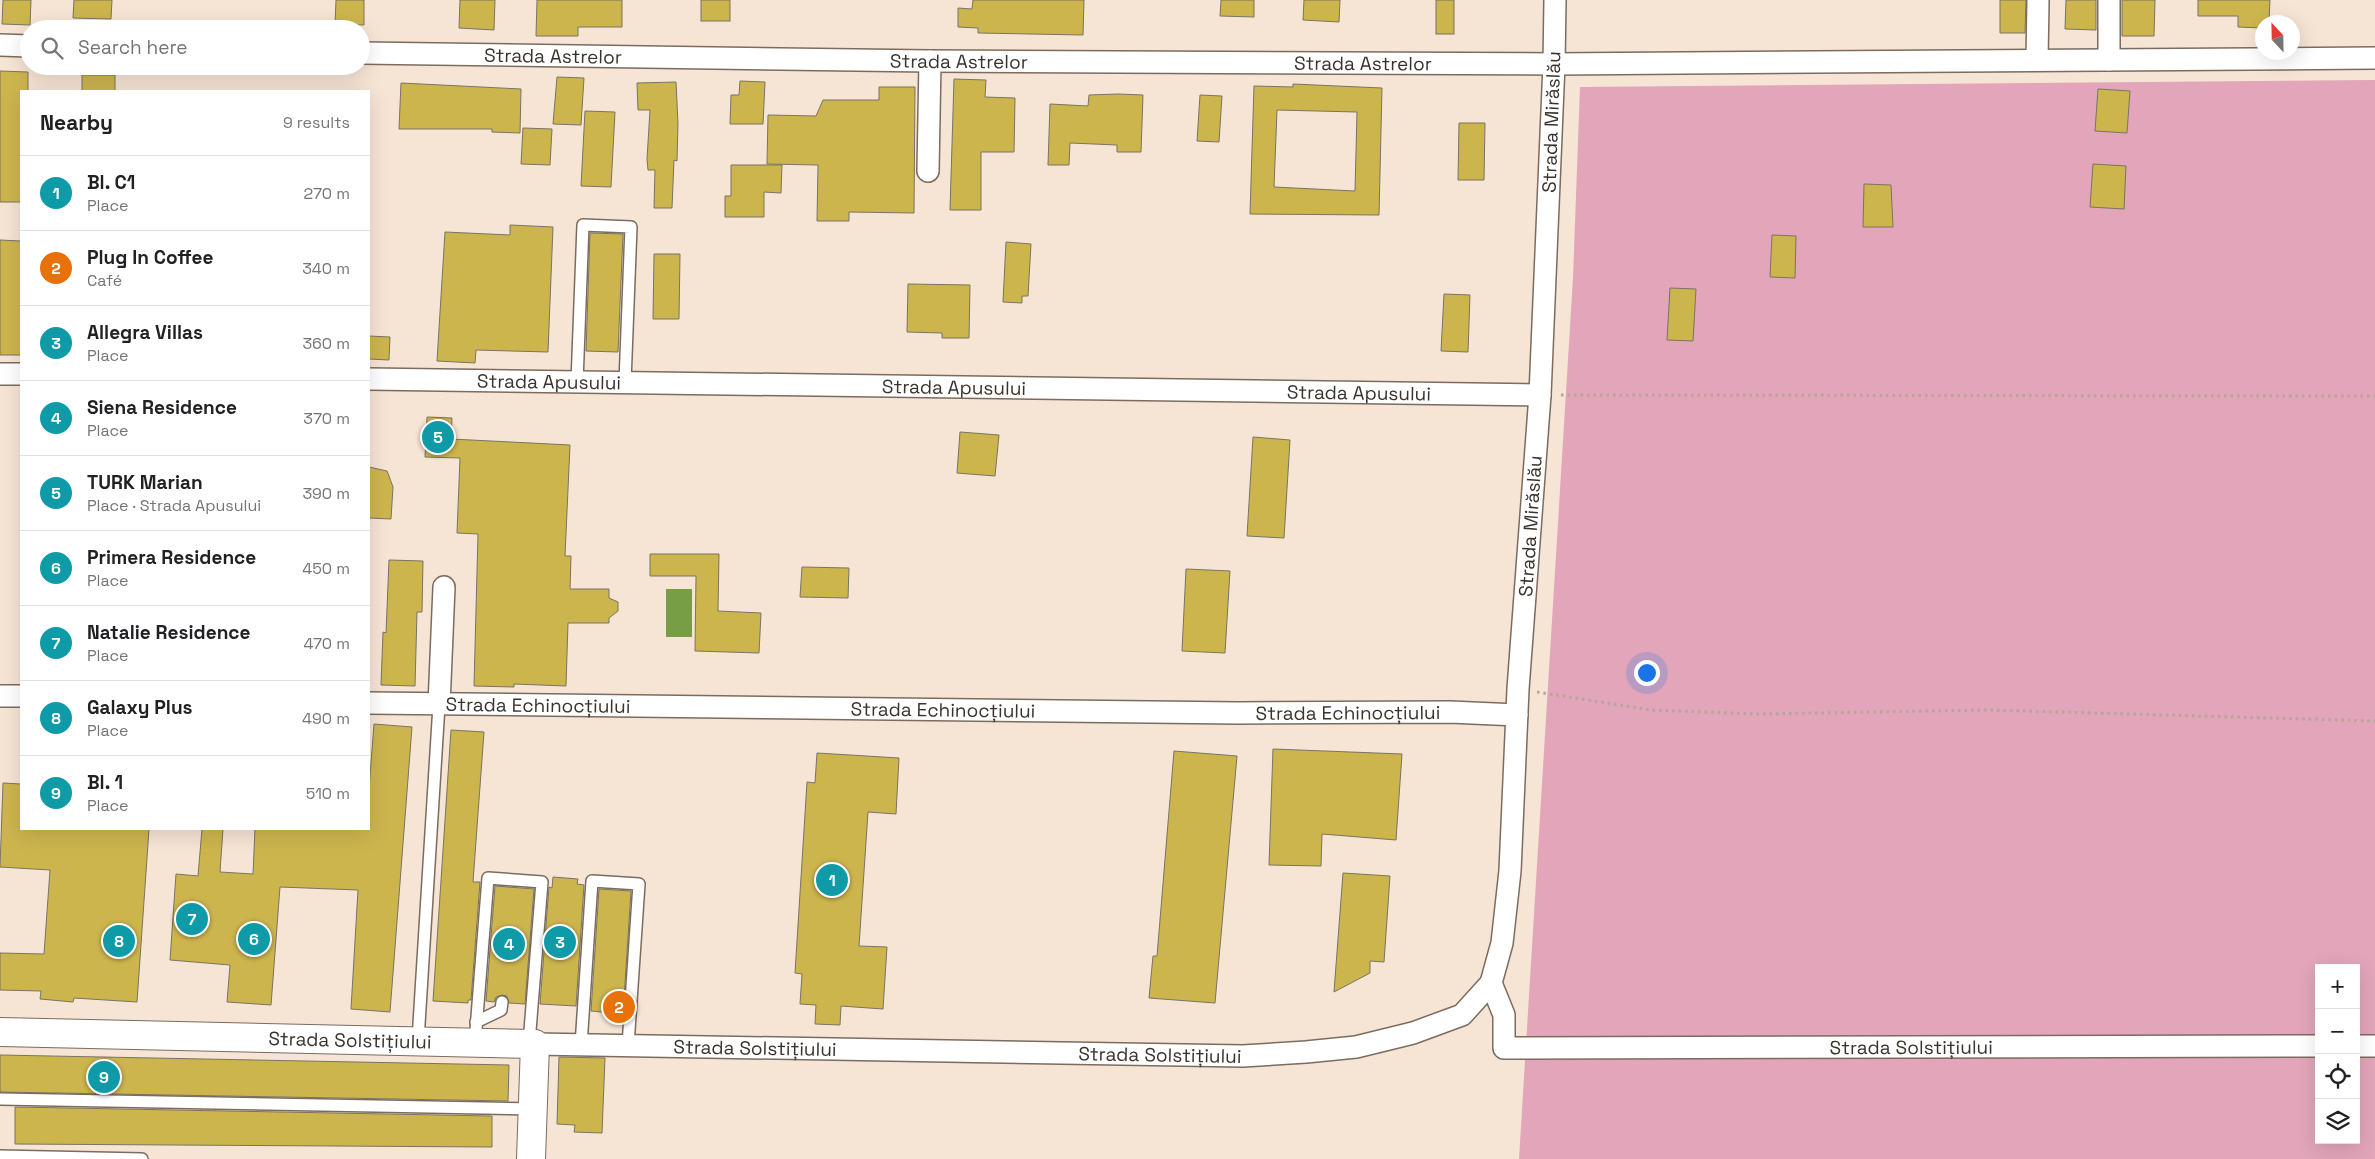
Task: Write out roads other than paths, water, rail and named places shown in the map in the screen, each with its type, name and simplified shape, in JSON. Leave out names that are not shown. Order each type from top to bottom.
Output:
[{"type":"street","name":"Strada Mirăslău","points":[[1490,983],[1502,943],[1509,880],[1518,689],[1540,395],[1555,0]]},
{"type":"street","points":[[2037,60],[2038,0]]},
{"type":"street","points":[[2109,60],[2110,0]]},
{"type":"street","points":[[0,45],[20,46]]},
{"type":"street","name":"Strada Astrelor","points":[[370,53],[930,61],[1554,64],[2375,58]]},
{"type":"street","points":[[928,171],[930,61]]},
{"type":"street","points":[[0,374],[20,374]]},
{"type":"street","name":"Strada Apusului","points":[[370,379],[1540,395]]},
{"type":"street","points":[[439,705],[444,587]]},
{"type":"street","points":[[0,696],[20,696]]},
{"type":"street","name":"Strada Echinocțiului","points":[[370,703],[1238,713],[1388,711],[1517,715]]},
{"type":"street","name":"Strada Solstițiului","points":[[0,1032],[418,1040],[475,1032],[532,1044],[1243,1056],[1356,1047],[1413,1033],[1462,1016],[1490,983],[1504,1015],[1504,1048],[2315,1046]]},
{"type":"street","points":[[531,1159],[533,1109],[532,1044]]},
{"type":"street","points":[[2360,1046],[2375,1046]]},
{"type":"lane","points":[[577,382],[583,225],[631,227],[625,382]]},
{"type":"lane","points":[[418,1040],[439,705]]},
{"type":"lane","points":[[475,1032],[488,878],[542,882],[532,1044]]},
{"type":"lane","points":[[581,1045],[592,881],[638,884],[628,1045]]},
{"type":"lane","points":[[475,1032],[501,1010],[502,1002]]},
{"type":"lane","points":[[0,1099],[533,1109]]},
{"type":"lane","points":[[0,1156],[142,1159]]},
{"type":"place","name":"TURK Marian","points":[[438,437]]},
{"type":"place","name":"Bl. C1","points":[[832,880]]},
{"type":"place","name":"Natalie Residence","points":[[192,919]]},
{"type":"place","name":"Primera Residence","points":[[254,939]]},
{"type":"place","name":"Galaxy Plus","points":[[119,941]]},
{"type":"place","name":"Allegra Villas","points":[[560,942]]},
{"type":"place","name":"Siena Residence","points":[[509,944]]},
{"type":"place","name":"Plug In Coffee","points":[[619,1007]]},
{"type":"place","name":"Bl. 1","points":[[104,1077]]}]
